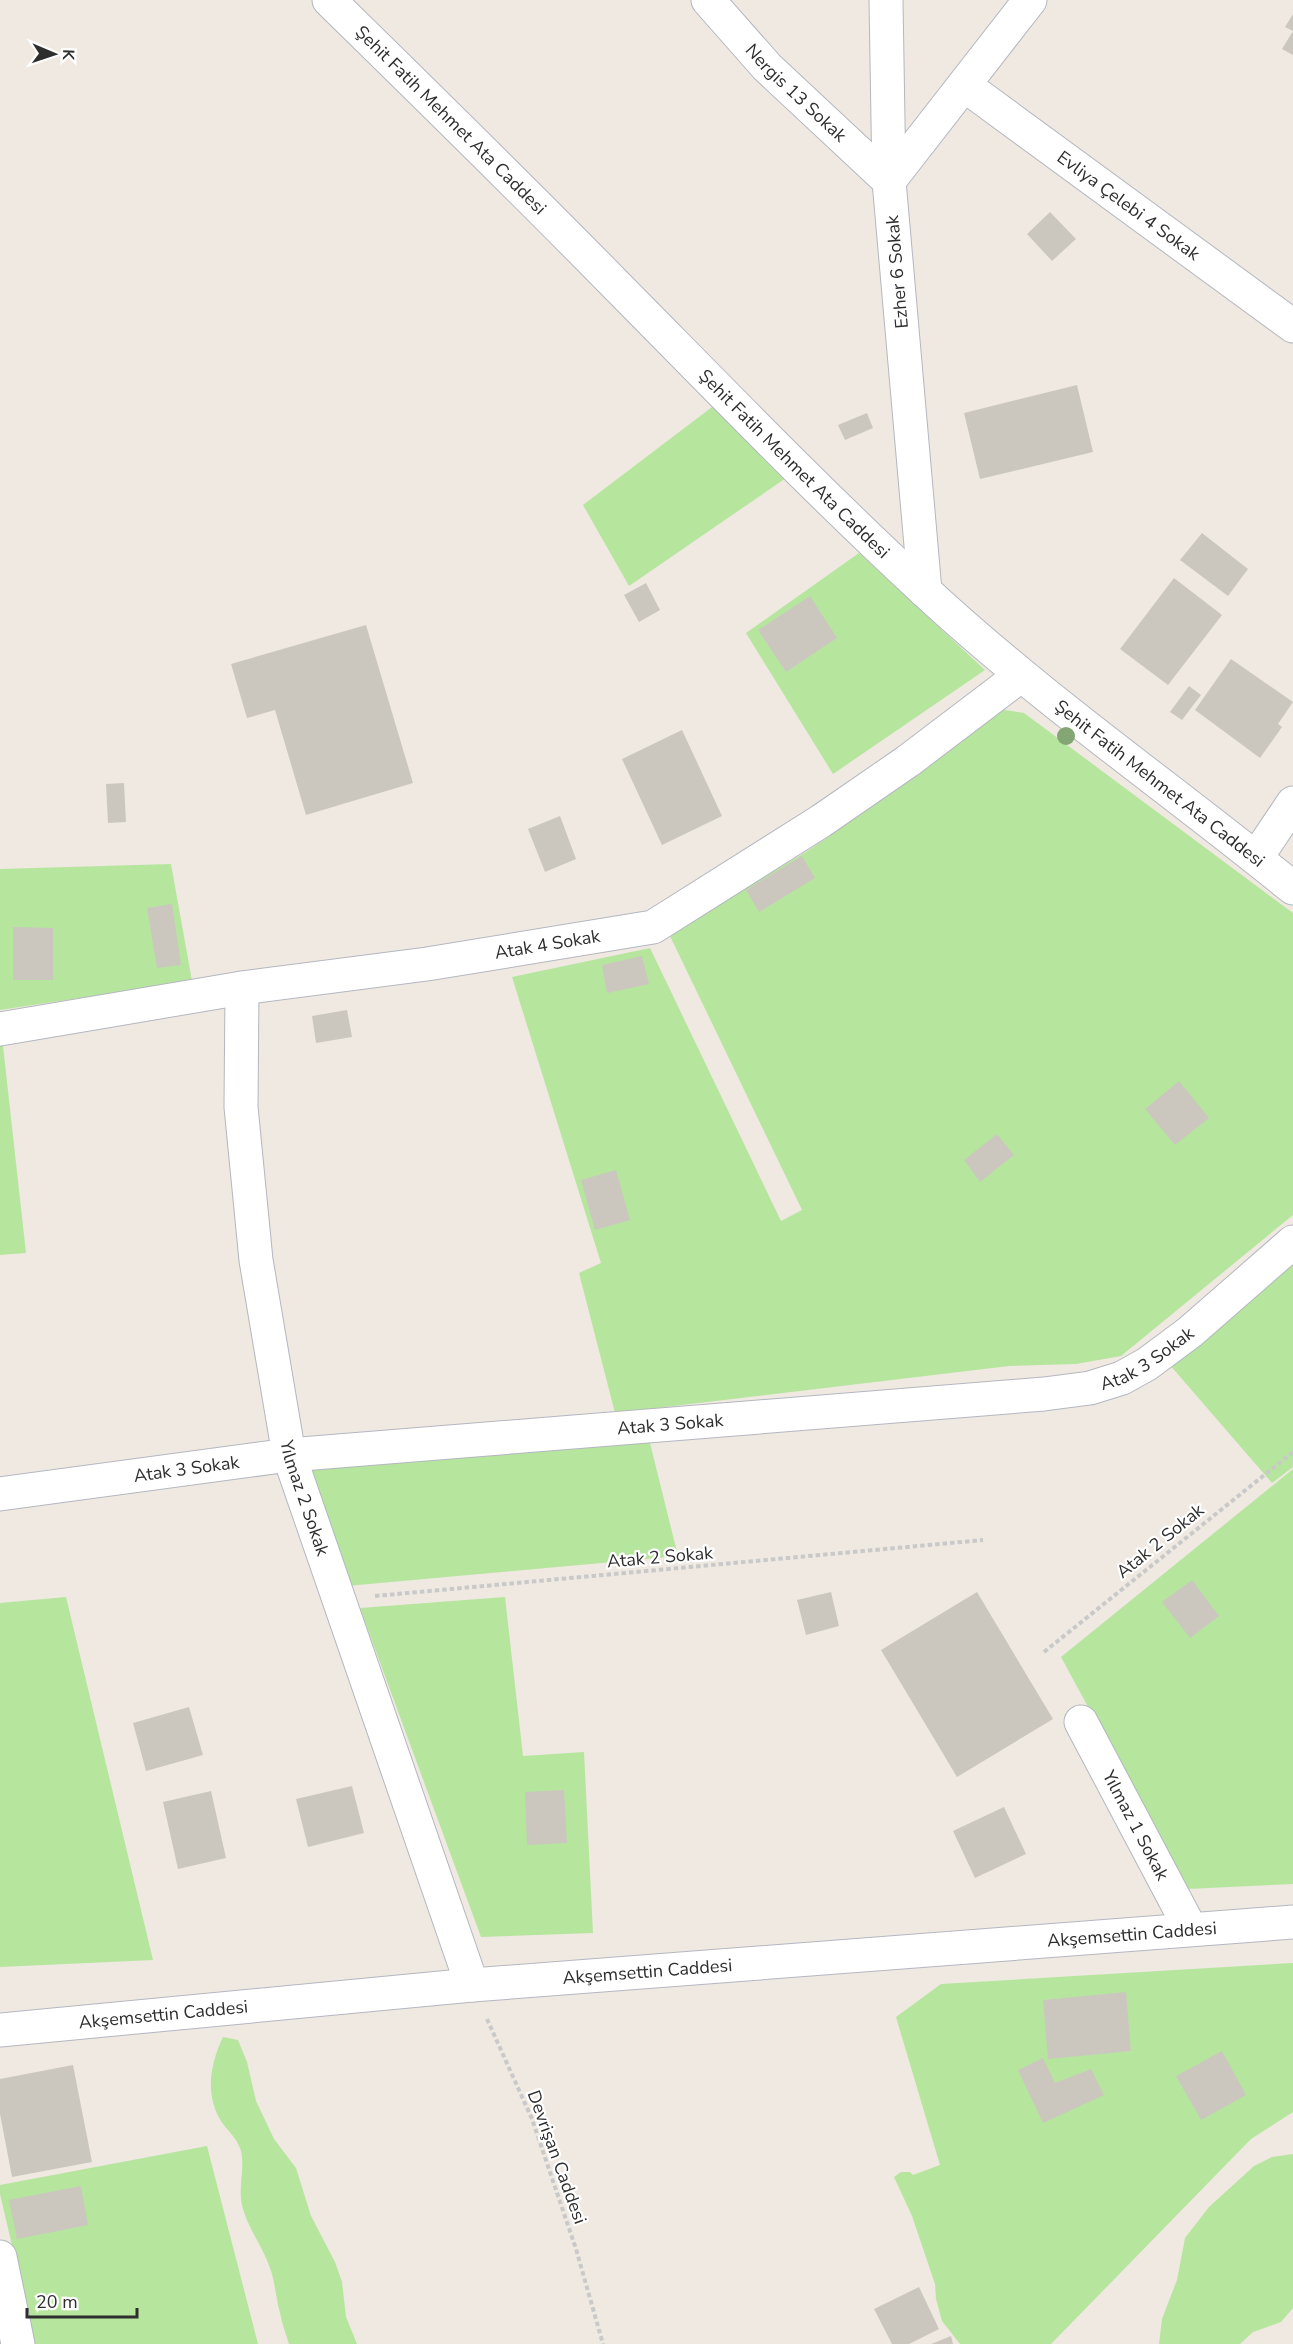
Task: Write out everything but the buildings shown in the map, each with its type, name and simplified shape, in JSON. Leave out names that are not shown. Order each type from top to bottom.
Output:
[{"type":"street","name":"Şehit Fatih Mehmet Ata Caddesi","points":[[329,0],[614,282],[783,455],[924,591],[1020,676],[1293,888]]},
{"type":"street","name":"Nergis 13 Sokak","points":[[708,0],[767,67],[889,181]]},
{"type":"street","name":"Ezher 6 Sokak","points":[[886,0],[889,181],[924,591]]},
{"type":"street","points":[[889,181],[1030,0]]},
{"type":"street","name":"Evliya Çelebi 4 Sokak","points":[[964,85],[1293,326]]},
{"type":"street","name":"Atak 4 Sokak","points":[[0,1029],[242,988],[427,964],[652,927],[821,821],[908,761],[1020,676]]},
{"type":"street","points":[[1256,858],[1293,803]]},
{"type":"street","name":"Yılmaz 2 Sokak","points":[[242,988],[241,1107],[256,1260],[289,1455],[472,1985]]},
{"type":"street","name":"Atak 3 Sokak","points":[[0,1494],[289,1455],[585,1429],[1044,1394],[1090,1388],[1122,1378],[1147,1365],[1190,1332],[1293,1242]]},
{"type":"street","name":"Yılmaz 1 Sokak","points":[[1081,1722],[1190,1928]]},
{"type":"street","name":"Akşemsettin Caddesi","points":[[0,2030],[472,1985],[1190,1928],[1293,1922]]},
{"type":"street","points":[[0,2256],[18,2344]]},
{"type":"path","name":"Atak 2 Sokak","points":[[1044,1652],[1293,1452]]},
{"type":"path","name":"Atak 2 Sokak","points":[[339,1600],[983,1540]]},
{"type":"path","name":"Devrişan Caddesi","points":[[472,1985],[532,2120],[576,2249],[603,2344]]},
{"type":"green space","points":[[716,404],[786,478],[629,586],[583,505]]},
{"type":"green space","points":[[859,553],[985,670],[833,774],[746,633]]},
{"type":"green space","points":[[1005,710],[1024,713],[1293,913],[1293,1215],[1121,1356],[1076,1364],[1009,1366],[615,1413],[579,1273],[601,1263],[512,977],[650,948],[781,1221],[802,1210],[669,934],[806,852],[898,789],[992,714]]},
{"type":"green space","points":[[171,864],[192,981],[0,1010],[0,869]]},
{"type":"green space","points":[[0,1046],[3,1046],[26,1253],[0,1255]]},
{"type":"green space","points":[[1293,1256],[1293,1467],[1272,1483],[1169,1364]]},
{"type":"green space","points":[[649,1439],[678,1556],[347,1586],[310,1462]]},
{"type":"green space","points":[[1293,1469],[1293,1884],[1187,1889],[1061,1657]]},
{"type":"green space","points":[[66,1597],[153,1960],[0,1967],[0,1603]]},
{"type":"green space","points":[[505,1597],[523,1756],[584,1752],[593,1933],[481,1937],[360,1608]]},
{"type":"green space","points":[[1293,1963],[1293,2112],[1251,2139],[1051,2344],[960,2344],[942,2321],[936,2299],[935,2284],[912,2216],[894,2177],[901,2172],[910,2172],[913,2175],[940,2165],[896,2017],[941,1984]]},
{"type":"green space","points":[[223,2037],[238,2040],[247,2062],[256,2101],[274,2139],[296,2168],[311,2216],[335,2262],[342,2282],[346,2317],[357,2344],[289,2344],[270,2268],[242,2205],[240,2147],[223,2124],[213,2103],[212,2069]]},
{"type":"green space","points":[[207,2146],[258,2344],[35,2344],[0,2194],[0,2185]]},
{"type":"green space","points":[[1293,2154],[1293,2308],[1281,2322],[1253,2332],[1240,2344],[1159,2344],[1162,2319],[1177,2280],[1185,2238],[1209,2207],[1254,2166],[1272,2157]]}]
